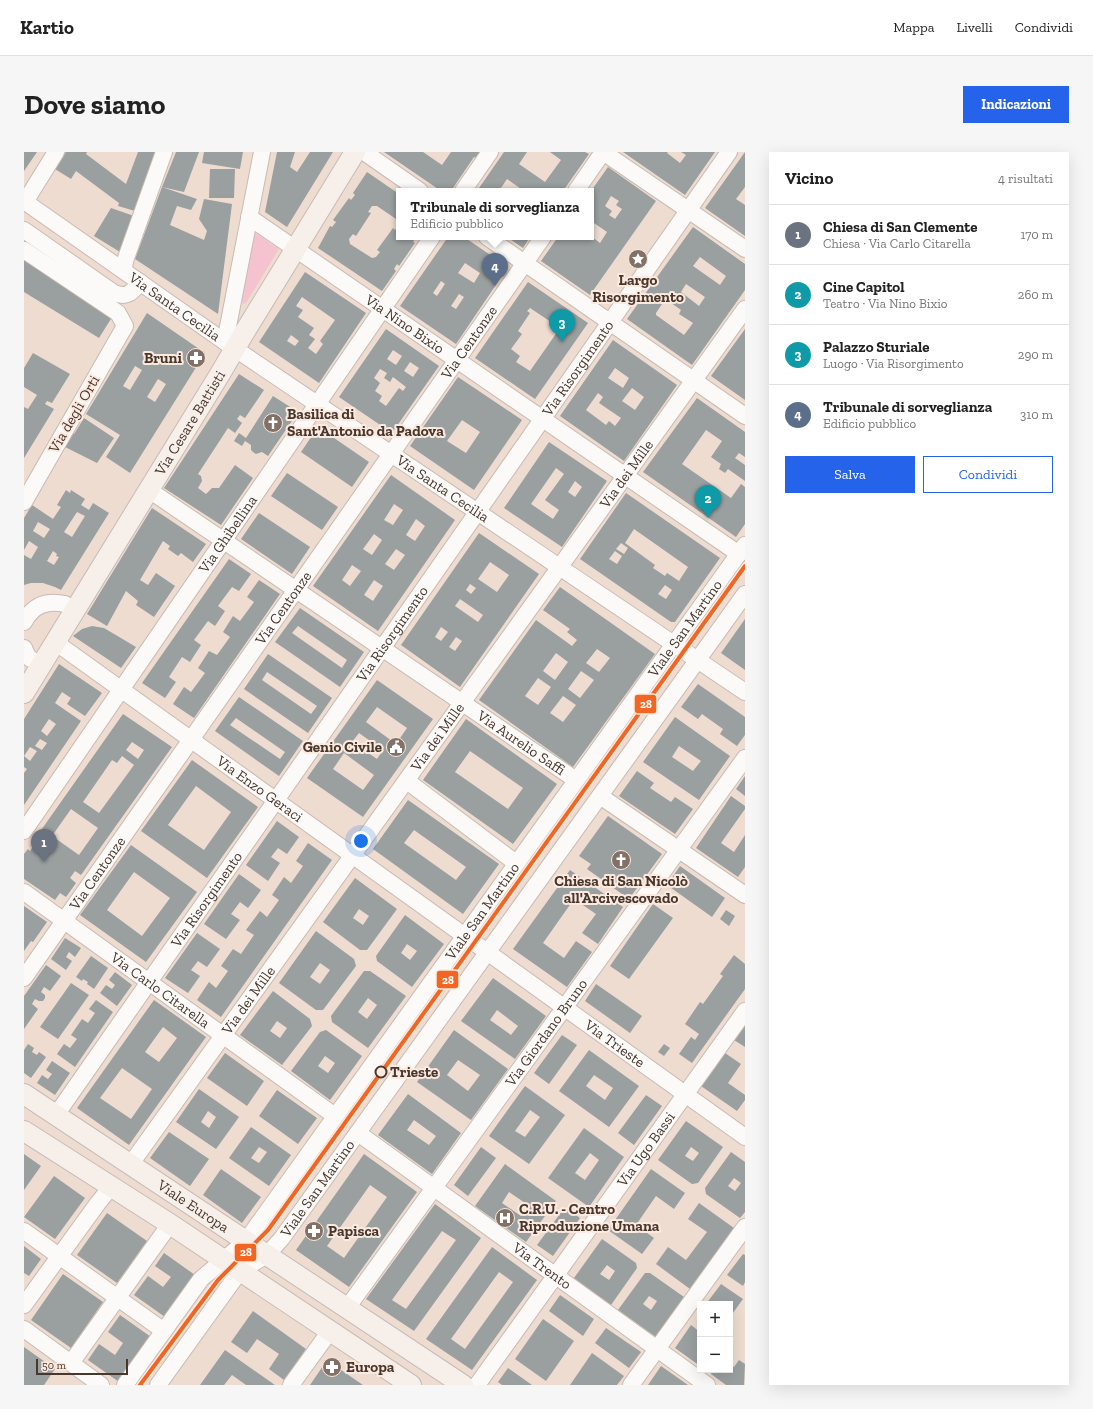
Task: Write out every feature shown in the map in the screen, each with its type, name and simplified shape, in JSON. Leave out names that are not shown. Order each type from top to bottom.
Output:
[{"type":"main road","name":"Via Cesare Battisti","points":[[291,246],[343,152]]},
{"type":"main road","name":"Via Cesare Battisti","points":[[24,693],[149,490],[230,345],[235,328],[355,152]]},
{"type":"main road","name":"Via Cesare Battisti","points":[[26,659],[65,604],[230,345]]},
{"type":"main road","name":"Viale Europa","points":[[26,1094],[130,1165],[463,1385]]},
{"type":"main road","name":"Viale Europa","points":[[24,1131],[170,1224],[411,1385]]},
{"type":"street","points":[[25,202],[56,152]]},
{"type":"street","points":[[123,270],[164,152]]},
{"type":"street","points":[[230,345],[249,217],[262,152]]},
{"type":"street","points":[[364,152],[416,188]]},
{"type":"street","points":[[465,188],[490,152]]},
{"type":"street","points":[[578,188],[603,152],[745,249]]},
{"type":"street","name":"Via Risorgimento","points":[[56,1115],[729,152]]},
{"type":"street","name":"Via Santa Cecilia","points":[[25,202],[230,345],[745,692]]},
{"type":"street","name":"Via Nino Bixio","points":[[249,217],[625,476],[742,550]]},
{"type":"street","points":[[24,230],[114,293],[120,295],[128,294],[140,282]]},
{"type":"street","name":"Via Ghibellina","points":[[24,831],[430,240]]},
{"type":"street","points":[[491,240],[745,416]]},
{"type":"street","name":"Via Centonze","points":[[24,978],[541,240]]},
{"type":"street","name":"Via degli Orti","points":[[24,250],[118,313],[125,326],[24,502]]},
{"type":"street","name":"Via dei Mille","points":[[130,1165],[745,309]]},
{"type":"street","name":"Via Aurelio Saffi","points":[[149,490],[576,780]]},
{"type":"street","name":"Viale San Martino","points":[[246,1241],[742,550]]},
{"type":"street","name":"Viale San Martino","points":[[232,1266],[267,1255],[282,1238],[745,594]]},
{"type":"street","points":[[24,622],[32,610],[42,604],[54,602],[65,604]]},
{"type":"street","name":"Via Enzo Geraci","points":[[55,642],[464,936]]},
{"type":"street","name":"Via Giordano Bruno","points":[[347,1308],[745,758]]},
{"type":"street","points":[[407,781],[516,863]]},
{"type":"street","points":[[600,796],[745,895]]},
{"type":"street","name":"Via Carlo Citarella","points":[[24,892],[335,1116]]},
{"type":"street","name":"Via Trieste","points":[[464,936],[745,1137]]},
{"type":"street","name":"Via Ugo Bassi","points":[[477,1385],[745,1012]]},
{"type":"street","name":"Via Trento","points":[[358,1133],[707,1385]]},
{"type":"street","points":[[24,1305],[111,1187]]},
{"type":"street","points":[[71,1363],[170,1224]]},
{"type":"street","points":[[631,1385],[745,1227]]},
{"type":"street","points":[[24,1231],[164,1331]]},
{"type":"street","points":[[158,1385],[246,1241]]},
{"type":"street","points":[[125,1385],[201,1279],[232,1266]]},
{"type":"street","points":[[24,1329],[101,1385]]},
{"type":"street","points":[[291,1385],[330,1331]]},
{"type":"shaded area","points":[[255,232],[279,249],[246,303],[243,304],[242,300]]},
{"type":"building","points":[[24,152],[37,152],[24,171]]},
{"type":"building","points":[[66,152],[87,152],[86,154],[126,184],[138,152],[155,152],[135,211],[118,206],[119,203],[76,171],[71,179],[55,169]]},
{"type":"building","points":[[176,152],[199,152],[184,192],[162,187]]},
{"type":"building","points":[[204,152],[243,152],[240,169],[202,163]]},
{"type":"building","points":[[277,152],[295,152],[290,167],[297,172],[310,152],[333,152],[287,227],[265,212]]},
{"type":"building","points":[[384,152],[423,152],[442,165],[451,152],[480,152],[476,158],[474,157],[453,188],[437,188]]},
{"type":"building","points":[[504,152],[527,152],[519,164],[545,182],[561,160],[550,152],[585,152],[589,154],[565,188],[520,188],[507,179],[501,188],[479,188]]},
{"type":"building","points":[[623,152],[668,152],[667,153],[680,163],[686,155],[681,152],[715,152],[685,195]]},
{"type":"building","points":[[745,152],[745,187],[736,199],[745,205],[745,236],[705,208]]},
{"type":"building","points":[[608,167],[656,201],[590,295],[541,261],[556,240],[594,240],[594,238],[600,243],[607,232],[594,223],[593,188]],"holes":[[[611,196],[619,201],[616,205],[622,209],[615,219],[609,215],[612,211],[605,206]]]},
{"type":"building","points":[[210,169],[235,169],[234,198],[209,198]]},
{"type":"building","points":[[367,172],[396,192],[396,219],[377,206],[372,206],[368,212],[371,213],[356,236],[353,234],[349,239],[350,244],[372,258],[376,257],[380,252],[377,250],[393,228],[395,230],[396,229],[396,240],[414,240],[413,242],[415,243],[399,266],[397,264],[394,269],[396,271],[382,291],[318,248],[330,226],[332,227],[336,222],[333,220],[349,198],[351,200],[355,195],[353,193]]},
{"type":"building","points":[[162,187],[197,199],[191,210],[177,206],[170,225],[204,240],[207,231],[199,219],[204,199],[232,204],[218,314],[135,259]]},
{"type":"building","points":[[111,208],[134,216],[120,252],[94,236]]},
{"type":"building","points":[[693,227],[745,264],[745,290],[692,365],[627,319]],"holes":[[[700,257],[726,276],[720,285],[693,266]],[[686,284],[705,297],[699,306],[681,292]],[[667,300],[681,310],[679,314],[693,323],[684,335],[656,315],[664,301]]]},
{"type":"building","points":[[446,240],[468,240],[508,267],[456,344],[400,306]],"holes":[[[465,263],[480,273],[474,283],[458,273]],[[441,281],[445,284],[437,296],[433,293]],[[459,294],[464,297],[456,309],[451,306]]]},
{"type":"building","points":[[511,240],[528,240],[523,248]]},
{"type":"building","points":[[24,259],[114,314],[99,338],[24,292]]},
{"type":"building","points":[[305,272],[366,313],[319,383],[259,342]],"holes":[[[302,297],[335,320],[320,341],[323,344],[316,354],[308,348],[315,339],[309,335],[314,328],[298,317],[303,310],[296,306]],[[291,335],[299,341],[295,346],[287,341]]]},
{"type":"building","points":[[528,282],[588,323],[535,399],[475,358]],"holes":[[[530,308],[560,328],[530,371],[516,362],[520,356],[511,349],[522,334],[518,331],[530,313],[527,311]]]},
{"type":"building","points":[[147,313],[205,353],[130,473],[106,457],[120,435],[86,414]],"holes":[[[135,366],[142,370],[130,390],[123,386]],[[158,379],[166,384],[155,402],[147,397]]]},
{"type":"building","points":[[386,329],[439,366],[392,433],[339,397]],"holes":[[[393,350],[402,356],[396,365],[387,359]],[[410,362],[419,368],[413,377],[404,371]],[[380,369],[387,373],[384,378],[390,382],[393,377],[406,387],[403,391],[399,388],[386,406],[379,401],[382,396],[375,391],[380,383],[374,378]]]},
{"type":"building","points":[[745,329],[745,400],[711,376]]},
{"type":"building","points":[[613,340],[677,385],[624,461],[560,416]],"holes":[[[615,368],[629,378],[623,388],[608,378]],[[632,388],[644,397],[635,410],[622,401]],[[598,393],[603,397],[599,403],[621,418],[615,426],[609,421],[606,425],[586,410]]]},
{"type":"building","points":[[33,353],[70,374],[52,403],[47,401],[45,404],[54,409],[24,458],[24,407],[28,409],[37,395],[24,387],[24,368]]},
{"type":"building","points":[[239,374],[264,390],[245,418],[240,415],[237,419],[242,423],[235,433],[228,428],[198,474],[201,476],[202,481],[198,488],[206,494],[212,488],[219,488],[235,465],[253,478],[221,525],[164,488]]},
{"type":"building","points":[[458,377],[522,420],[474,490],[410,446]],"holes":[[[462,420],[480,432],[466,453],[447,441]]]},
{"type":"building","name":"Basilica di Sant'Antonio da Padova","points":[[273,396],[298,412],[268,456],[262,452],[256,454],[251,450],[251,445],[245,441],[242,446],[234,441],[239,433],[246,438]]},
{"type":"building","points":[[697,398],[745,432],[745,457],[739,453],[735,458],[745,465],[745,481],[728,469],[725,473],[719,469],[721,464],[711,457],[722,441],[706,430],[682,464],[731,498],[741,484],[745,487],[745,524],[736,537],[643,472]]},
{"type":"building","points":[[84,418],[114,438],[97,463],[63,446],[70,433],[74,434]]},
{"type":"building","points":[[318,427],[369,462],[352,487],[301,452]]},
{"type":"building","points":[[549,442],[607,481],[562,547],[504,508]],"holes":[[[556,468],[564,474],[545,500],[559,510],[553,519],[531,504]],[[575,481],[582,487],[575,497],[568,492]]]},
{"type":"building","points":[[287,473],[338,507],[322,530],[271,496]]},
{"type":"building","points":[[391,475],[455,520],[378,631],[313,586]],"holes":[[[394,504],[403,510],[393,525],[384,520]],[[416,519],[425,526],[415,541],[406,535]],[[374,534],[382,540],[372,555],[363,549]],[[396,549],[405,555],[394,570],[385,564]],[[352,565],[361,571],[350,586],[342,580]],[[374,580],[383,586],[373,601],[364,595]]]},
{"type":"building","points":[[66,490],[70,493],[71,490],[85,499],[81,505],[89,510],[93,503],[109,513],[61,590],[43,583],[31,583],[24,585],[24,555],[31,559],[38,547],[29,541],[24,550],[24,518],[32,505],[53,519],[61,507],[57,505]],"holes":[[[77,512],[85,516],[72,537],[64,532]],[[38,522],[50,529],[44,538],[33,531]],[[53,551],[57,554],[56,556],[59,557],[54,565],[47,561]]]},
{"type":"building","points":[[626,493],[720,558],[675,622],[671,622],[580,559]],"holes":[[[634,529],[688,567],[679,581],[667,573],[665,576],[653,568],[655,565],[625,543]],[[621,543],[628,548],[624,554],[616,549]],[[615,551],[622,556],[617,564],[609,559]],[[665,585],[672,590],[666,599],[658,594]]]},
{"type":"building","points":[[152,508],[206,544],[193,562],[181,553],[178,556],[168,549],[170,546],[163,541],[140,580],[148,585],[156,573],[175,586],[154,617],[136,605],[138,601],[126,591],[107,626],[87,614]]},
{"type":"building","points":[[259,513],[310,547],[292,574],[241,539]]},
{"type":"building","points":[[479,533],[539,574],[460,687],[401,645]],"holes":[[[490,562],[509,575],[497,592],[478,579]],[[470,584],[476,588],[471,594],[466,590]],[[460,599],[483,615],[478,622],[455,606]],[[441,627],[448,632],[441,641],[435,637]],[[456,637],[462,641],[455,651],[449,647]]]},
{"type":"building","points":[[229,559],[251,574],[239,591],[232,587],[218,606],[225,611],[215,626],[208,621],[194,640],[201,645],[190,662],[182,657],[169,677],[176,682],[165,698],[142,683]]},
{"type":"building","points":[[259,580],[280,594],[194,718],[173,704],[184,687],[191,692],[205,673],[198,668],[209,651],[217,655],[230,637],[223,632],[233,616],[240,621],[254,602],[247,597]]},
{"type":"building","points":[[560,587],[655,654],[573,767],[479,700],[536,620],[572,646],[577,640],[567,632],[570,629],[543,610]],"holes":[[[597,649],[610,658],[599,672],[586,663]],[[556,653],[568,662],[555,680],[543,671]],[[581,671],[594,680],[580,698],[568,689]],[[538,678],[551,687],[538,705],[525,696]],[[563,696],[576,705],[563,722],[550,713]]]},
{"type":"building","points":[[300,608],[364,652],[340,687],[275,642]],"holes":[[[298,626],[347,660],[342,668],[292,633]]]},
{"type":"building","points":[[745,619],[745,670],[721,653]]},
{"type":"building","points":[[92,626],[104,628],[136,647],[121,668],[73,636],[82,629]]},
{"type":"building","points":[[268,654],[332,698],[308,733],[244,689]],"holes":[[[267,672],[317,706],[311,714],[262,680]]]},
{"type":"building","points":[[59,664],[102,693],[85,716],[67,704],[71,698],[62,692],[55,703],[81,721],[24,805],[24,773],[27,769],[24,767],[24,756],[24,719]],"holes":[[[49,719],[56,724],[47,736],[41,731]],[[40,739],[47,743],[42,750],[35,746]],[[30,747],[37,751],[30,761],[24,756]]]},
{"type":"building","name":"Genio Civile","points":[[377,680],[433,719],[363,817],[307,778]],"holes":[[[377,707],[407,728],[396,744],[366,722]],[[359,733],[383,750],[377,759],[352,742]],[[344,753],[374,775],[363,790],[333,769]]]},
{"type":"building","points":[[698,684],[745,717],[745,735],[737,746],[720,734],[723,729],[702,714],[698,719],[681,707]]},
{"type":"building","points":[[239,697],[303,741],[279,776],[215,731]],"holes":[[[236,718],[285,752],[280,759],[230,725]]]},
{"type":"building","points":[[123,714],[172,747],[81,875],[75,871],[70,878],[76,883],[66,897],[60,893],[55,900],[24,879],[24,854],[28,849],[30,851],[34,845],[32,843]],"holes":[[[132,742],[144,750],[138,759],[126,750]],[[122,756],[134,765],[99,813],[83,802],[112,760],[117,763]],[[71,809],[98,828],[79,855],[52,836]]]},
{"type":"building","points":[[675,717],[730,756],[699,800],[643,762]],"holes":[[[679,746],[701,761],[693,771],[672,757]]]},
{"type":"building","points":[[466,719],[557,784],[513,844],[423,780]],"holes":[[[470,751],[523,788],[508,809],[455,772]]]},
{"type":"building","points":[[192,760],[258,807],[207,878],[141,831]],"holes":[[[196,786],[231,812],[204,850],[168,825]]]},
{"type":"building","points":[[637,771],[654,783],[650,788],[671,802],[675,797],[693,809],[675,834],[619,796]]},
{"type":"building","points":[[745,776],[745,796],[736,789]]},
{"type":"building","points":[[731,796],[745,806],[745,809],[721,843],[734,852],[745,835],[745,867],[738,877],[696,848]]},
{"type":"building","points":[[408,800],[499,864],[463,914],[373,849]],"holes":[[[414,830],[466,867],[456,880],[404,843]]]},
{"type":"building","name":"Chiesa di San Nicolò all'Arcivescovado","points":[[608,816],[662,854],[629,899],[587,869],[591,864],[579,856]]},
{"type":"building","points":[[277,821],[299,837],[287,854],[278,848],[271,857],[280,863],[268,881],[246,865]]},
{"type":"building","points":[[308,843],[332,860],[221,1017],[197,1000],[209,982],[216,988],[228,971],[221,966],[233,949],[241,954],[254,935],[246,930],[260,911],[267,917],[279,900],[272,895],[284,877],[291,883],[303,866],[296,861]]},
{"type":"building","points":[[131,845],[197,892],[146,962],[80,915]],"holes":[[[134,872],[170,898],[142,936],[107,910]]]},
{"type":"building","points":[[680,866],[725,898],[712,917],[667,885]]},
{"type":"building","points":[[570,870],[623,907],[598,944],[582,933],[596,914],[574,899],[543,943],[564,958],[576,941],[592,952],[567,987],[513,949]]},
{"type":"building","points":[[239,874],[261,890],[248,908],[240,902],[231,914],[240,920],[226,939],[204,924]]},
{"type":"building","points":[[355,878],[397,909],[367,950],[360,950],[323,922]],"holes":[[[359,909],[369,916],[363,925],[353,918]]]},
{"type":"building","points":[[653,904],[673,918],[629,979],[610,966]]},
{"type":"building","points":[[24,906],[47,922],[33,942],[31,941],[24,951]]},
{"type":"building","points":[[726,910],[735,916],[729,926],[720,919]]},
{"type":"building","points":[[405,915],[444,944],[412,987],[377,961],[376,956]],"holes":[[[407,944],[417,951],[410,960],[401,953]]]},
{"type":"building","points":[[316,931],[354,959],[356,966],[323,1010],[316,1010],[279,983]],"holes":[[[320,963],[330,970],[320,984],[310,977]]]},
{"type":"building","points":[[197,933],[220,949],[207,967],[198,961],[191,970],[200,976],[188,993],[165,978]]},
{"type":"building","points":[[65,938],[81,948],[75,957],[69,952],[66,957],[72,961],[66,970],[51,959]]},
{"type":"building","points":[[734,955],[745,964],[745,989],[692,1063],[679,1054],[691,1037],[695,1040],[699,1034],[685,1024],[700,1002],[703,1004],[723,976],[720,974]]},
{"type":"building","points":[[91,956],[108,968],[94,989],[87,984],[88,982],[83,979],[82,981],[76,977]]},
{"type":"building","points":[[46,965],[61,976],[50,991],[44,987],[41,992],[45,995],[43,1001],[35,999],[32,1004],[38,1009],[24,1029],[24,996]]},
{"type":"building","points":[[364,971],[370,971],[406,996],[368,1048],[332,1022],[331,1016]],"holes":[[[368,998],[377,1005],[367,1019],[358,1012]]]},
{"type":"building","points":[[115,972],[132,985],[117,1006],[100,993],[106,985],[112,989],[115,985],[109,980]]},
{"type":"building","points":[[493,978],[546,1016],[515,1059],[461,1021]],"holes":[[[497,1010],[518,1026],[511,1035],[490,1020]]]},
{"type":"building","points":[[71,983],[89,995],[58,1039],[40,1027]]},
{"type":"building","points":[[596,984],[642,1016],[630,1033],[585,1001]]},
{"type":"building","points":[[273,991],[310,1019],[312,1026],[282,1065],[240,1035]],"holes":[[[277,1021],[287,1028],[280,1038],[270,1031]]]},
{"type":"building","points":[[96,1000],[113,1012],[75,1067],[57,1054],[64,1044],[70,1048],[77,1039],[71,1035],[82,1019],[88,1023],[95,1013],[89,1009]]},
{"type":"building","points":[[154,1000],[206,1037],[129,1145],[77,1108]],"holes":[[[163,1027],[177,1038],[159,1062],[145,1052]],[[122,1068],[152,1089],[131,1119],[100,1098]]]},
{"type":"building","points":[[745,1025],[745,1047],[734,1040]]},
{"type":"building","points":[[326,1030],[362,1056],[330,1100],[291,1071],[320,1032]],"holes":[[[325,1056],[335,1063],[328,1073],[318,1066]]]},
{"type":"building","points":[[454,1030],[508,1069],[471,1120],[417,1082]],"holes":[[[458,1060],[480,1075],[468,1091],[447,1075]]]},
{"type":"building","points":[[562,1035],[577,1045],[549,1084],[534,1073]]},
{"type":"building","points":[[28,1044],[34,1048],[32,1052],[37,1055],[39,1052],[46,1057],[31,1078],[24,1073],[24,1050]]},
{"type":"building","points":[[664,1044],[670,1048],[664,1056],[658,1052]]},
{"type":"building","points":[[589,1050],[639,1086],[609,1127],[559,1091]],"holes":[[[594,1075],[613,1088],[605,1100],[586,1086]]]},
{"type":"building","points":[[225,1053],[264,1081],[247,1106],[207,1078]]},
{"type":"building","points":[[725,1053],[741,1064],[728,1083],[745,1095],[745,1100],[737,1111],[701,1086]]},
{"type":"building","points":[[52,1061],[70,1073],[55,1095],[37,1083],[42,1075],[48,1079],[52,1074],[46,1070]]},
{"type":"building","points":[[525,1086],[565,1115],[529,1164],[489,1136]],"holes":[[[530,1110],[540,1117],[525,1137],[515,1131]]]},
{"type":"building","points":[[199,1089],[239,1117],[216,1149],[176,1122]],"holes":[[[208,1111],[216,1117],[209,1128],[201,1122]]]},
{"type":"building","points":[[277,1090],[317,1118],[298,1144],[259,1116]]},
{"type":"building","points":[[408,1094],[461,1133],[432,1174],[378,1135]],"holes":[[[414,1120],[436,1136],[429,1145],[407,1130]]]},
{"type":"building","points":[[646,1095],[662,1106],[634,1145],[618,1133]]},
{"type":"building","points":[[686,1121],[723,1147],[698,1183],[692,1184],[658,1160]],"holes":[[[691,1147],[699,1153],[693,1161],[685,1156]]]},
{"type":"building","points":[[251,1127],[291,1155],[269,1186],[229,1158]],"holes":[[[259,1147],[267,1152],[259,1163],[251,1158]]]},
{"type":"building","points":[[584,1128],[624,1157],[589,1207],[548,1178]],"holes":[[[590,1153],[599,1160],[585,1180],[575,1173]]]},
{"type":"building","points":[[169,1132],[209,1159],[190,1186],[150,1158]]},
{"type":"building","points":[[481,1147],[496,1158],[468,1196],[454,1185]]},
{"type":"building","points":[[731,1152],[745,1162],[745,1212],[740,1218],[706,1194],[705,1188]],"holes":[[[734,1178],[741,1183],[735,1191],[728,1186]]]},
{"type":"building","points":[[24,1154],[41,1166],[24,1190]]},
{"type":"building","points":[[364,1154],[417,1192],[349,1287],[296,1250]],"holes":[[[370,1185],[387,1197],[344,1258],[327,1246]]]},
{"type":"building","points":[[505,1164],[556,1201],[526,1242],[475,1206]],"holes":[[[509,1192],[528,1205],[521,1216],[502,1203]]]},
{"type":"building","points":[[221,1169],[261,1197],[242,1223],[203,1195]]},
{"type":"building","points":[[651,1169],[685,1193],[674,1209],[656,1196],[636,1225],[654,1238],[642,1254],[608,1230]]},
{"type":"building","points":[[54,1176],[85,1198],[55,1239],[24,1217]]},
{"type":"building","points":[[699,1203],[734,1228],[690,1289],[656,1264],[668,1247],[686,1260],[707,1232],[688,1219]]},
{"type":"building","points":[[435,1204],[481,1238],[414,1331],[366,1299]],"holes":[[[442,1231],[456,1240],[406,1309],[392,1300]]]},
{"type":"building","points":[[565,1207],[580,1218],[553,1256],[537,1245]]},
{"type":"building","points":[[107,1213],[147,1241],[117,1283],[77,1255]]},
{"type":"building","points":[[602,1239],[636,1263],[637,1268],[611,1305],[574,1278]],"holes":[[[607,1265],[615,1271],[609,1280],[600,1274]]]},
{"type":"building","points":[[24,1246],[41,1259],[29,1276],[24,1273]]},
{"type":"building","points":[[492,1247],[537,1280],[472,1370],[426,1339]],"holes":[[[499,1272],[513,1282],[465,1349],[451,1339]]]},
{"type":"building","points":[[164,1253],[195,1275],[165,1317],[134,1295],[148,1276],[163,1287],[171,1277],[155,1266]]},
{"type":"building","points":[[743,1254],[745,1255],[745,1282],[743,1286],[727,1275]]},
{"type":"building","points":[[645,1273],[650,1273],[684,1297],[656,1337],[618,1310]],"holes":[[[649,1296],[657,1301],[651,1310],[643,1304]]]},
{"type":"building","points":[[63,1274],[103,1302],[71,1348],[31,1320]]},
{"type":"building","points":[[721,1284],[743,1299],[733,1313],[733,1301],[708,1301]]},
{"type":"building","points":[[560,1295],[594,1319],[583,1336],[549,1311]]},
{"type":"building","points":[[253,1311],[306,1349],[284,1380],[269,1369],[279,1354],[257,1339],[247,1353],[231,1342]]},
{"type":"building","points":[[120,1315],[151,1337],[119,1382],[88,1360],[99,1344],[115,1355],[123,1343],[108,1332]]},
{"type":"building","points":[[543,1319],[574,1341],[546,1381],[515,1359]]},
{"type":"building","points":[[691,1325],[697,1330],[697,1364],[675,1348]]},
{"type":"building","points":[[606,1328],[641,1352],[629,1368],[595,1343]]},
{"type":"building","points":[[24,1347],[55,1369],[44,1385],[24,1385]]},
{"type":"building","points":[[225,1350],[275,1385],[246,1385],[232,1375],[224,1385],[200,1385]]},
{"type":"building","points":[[592,1353],[624,1376],[617,1385],[570,1385]]},
{"type":"building","points":[[327,1360],[331,1363],[363,1385],[310,1385]]},
{"type":"building","points":[[739,1360],[745,1364],[744,1385],[726,1385],[711,1374],[733,1373],[733,1366],[734,1367]]},
{"type":"building","points":[[661,1366],[688,1385],[648,1385]]},
{"type":"building","points":[[508,1368],[532,1385],[502,1385],[498,1382]]},
{"type":"transit line","name":"28","points":[[140,1385],[218,1280],[268,1230],[745,566]]},
{"type":"place","name":"Largo Risorgimento","points":[[638,259]]},
{"type":"place","name":"Tribunale di sorveglianza","points":[[495,286]]},
{"type":"place","name":"Palazzo Sturiale","points":[[562,342]]},
{"type":"place","name":"Bruni","points":[[196,358]]},
{"type":"place","name":"Basilica di Sant'Antonio da Padova","points":[[273,423]]},
{"type":"place","name":"Cine Capitol","points":[[708,518]]},
{"type":"place","name":"Genio Civile","points":[[396,747]]},
{"type":"place","name":"Chiesa di San Nicolò all'Arcivescovado","points":[[621,860]]},
{"type":"place","name":"Chiesa di San Clemente","points":[[44,862]]},
{"type":"place","name":"Trieste","points":[[381,1072]]},
{"type":"place","name":"C.R.U. - Centro Riproduzione Umana","points":[[505,1218]]},
{"type":"place","name":"Papisca","points":[[314,1231]]},
{"type":"place","name":"Europa","points":[[332,1367]]}]
